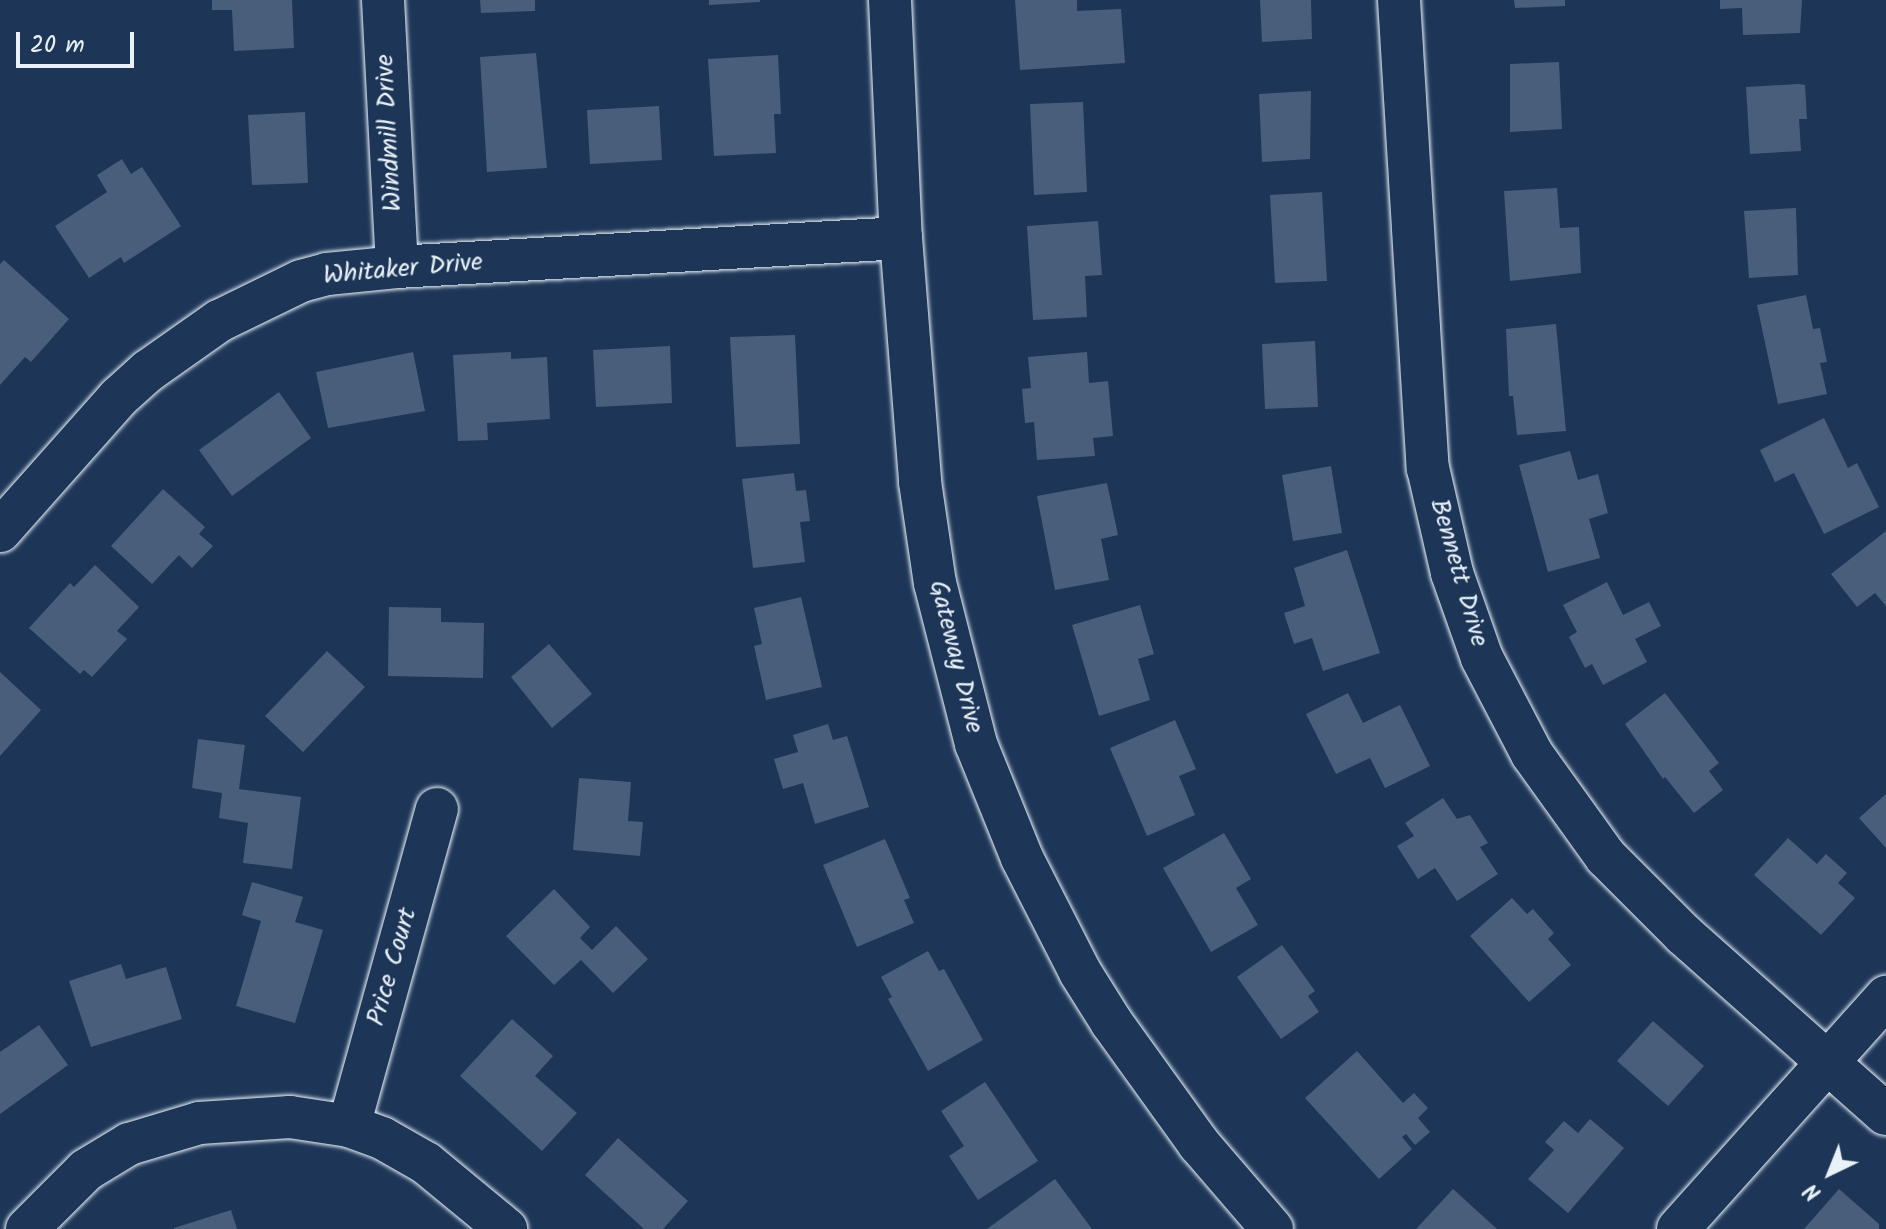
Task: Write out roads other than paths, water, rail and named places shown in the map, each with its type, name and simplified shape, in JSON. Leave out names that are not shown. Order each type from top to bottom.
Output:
[{"type":"street","name":"Windmill Drive","points":[[383,0],[397,267]]},
{"type":"street","name":"Gateway Drive","points":[[890,0],[901,238],[920,482],[935,583],[976,744],[997,802],[1051,917],[1112,1023],[1199,1144],[1272,1229]]},
{"type":"street","name":"Bennett Drive","points":[[1399,0],[1428,468],[1452,573],[1482,658],[1532,754],[1606,857],[1683,934],[1886,1114]]},
{"type":"street","name":"Whitaker Drive","points":[[0,531],[119,397],[173,350],[245,305],[301,281],[327,274],[397,267],[901,238]]},
{"type":"street","name":"Price Court","points":[[349,1126],[437,809]]},
{"type":"street","points":[[1678,1229],[1886,997]]},
{"type":"street","points":[[27,1229],[86,1170],[129,1144],[161,1132],[237,1118],[290,1117],[349,1126],[382,1138],[426,1163],[506,1229]]}]
